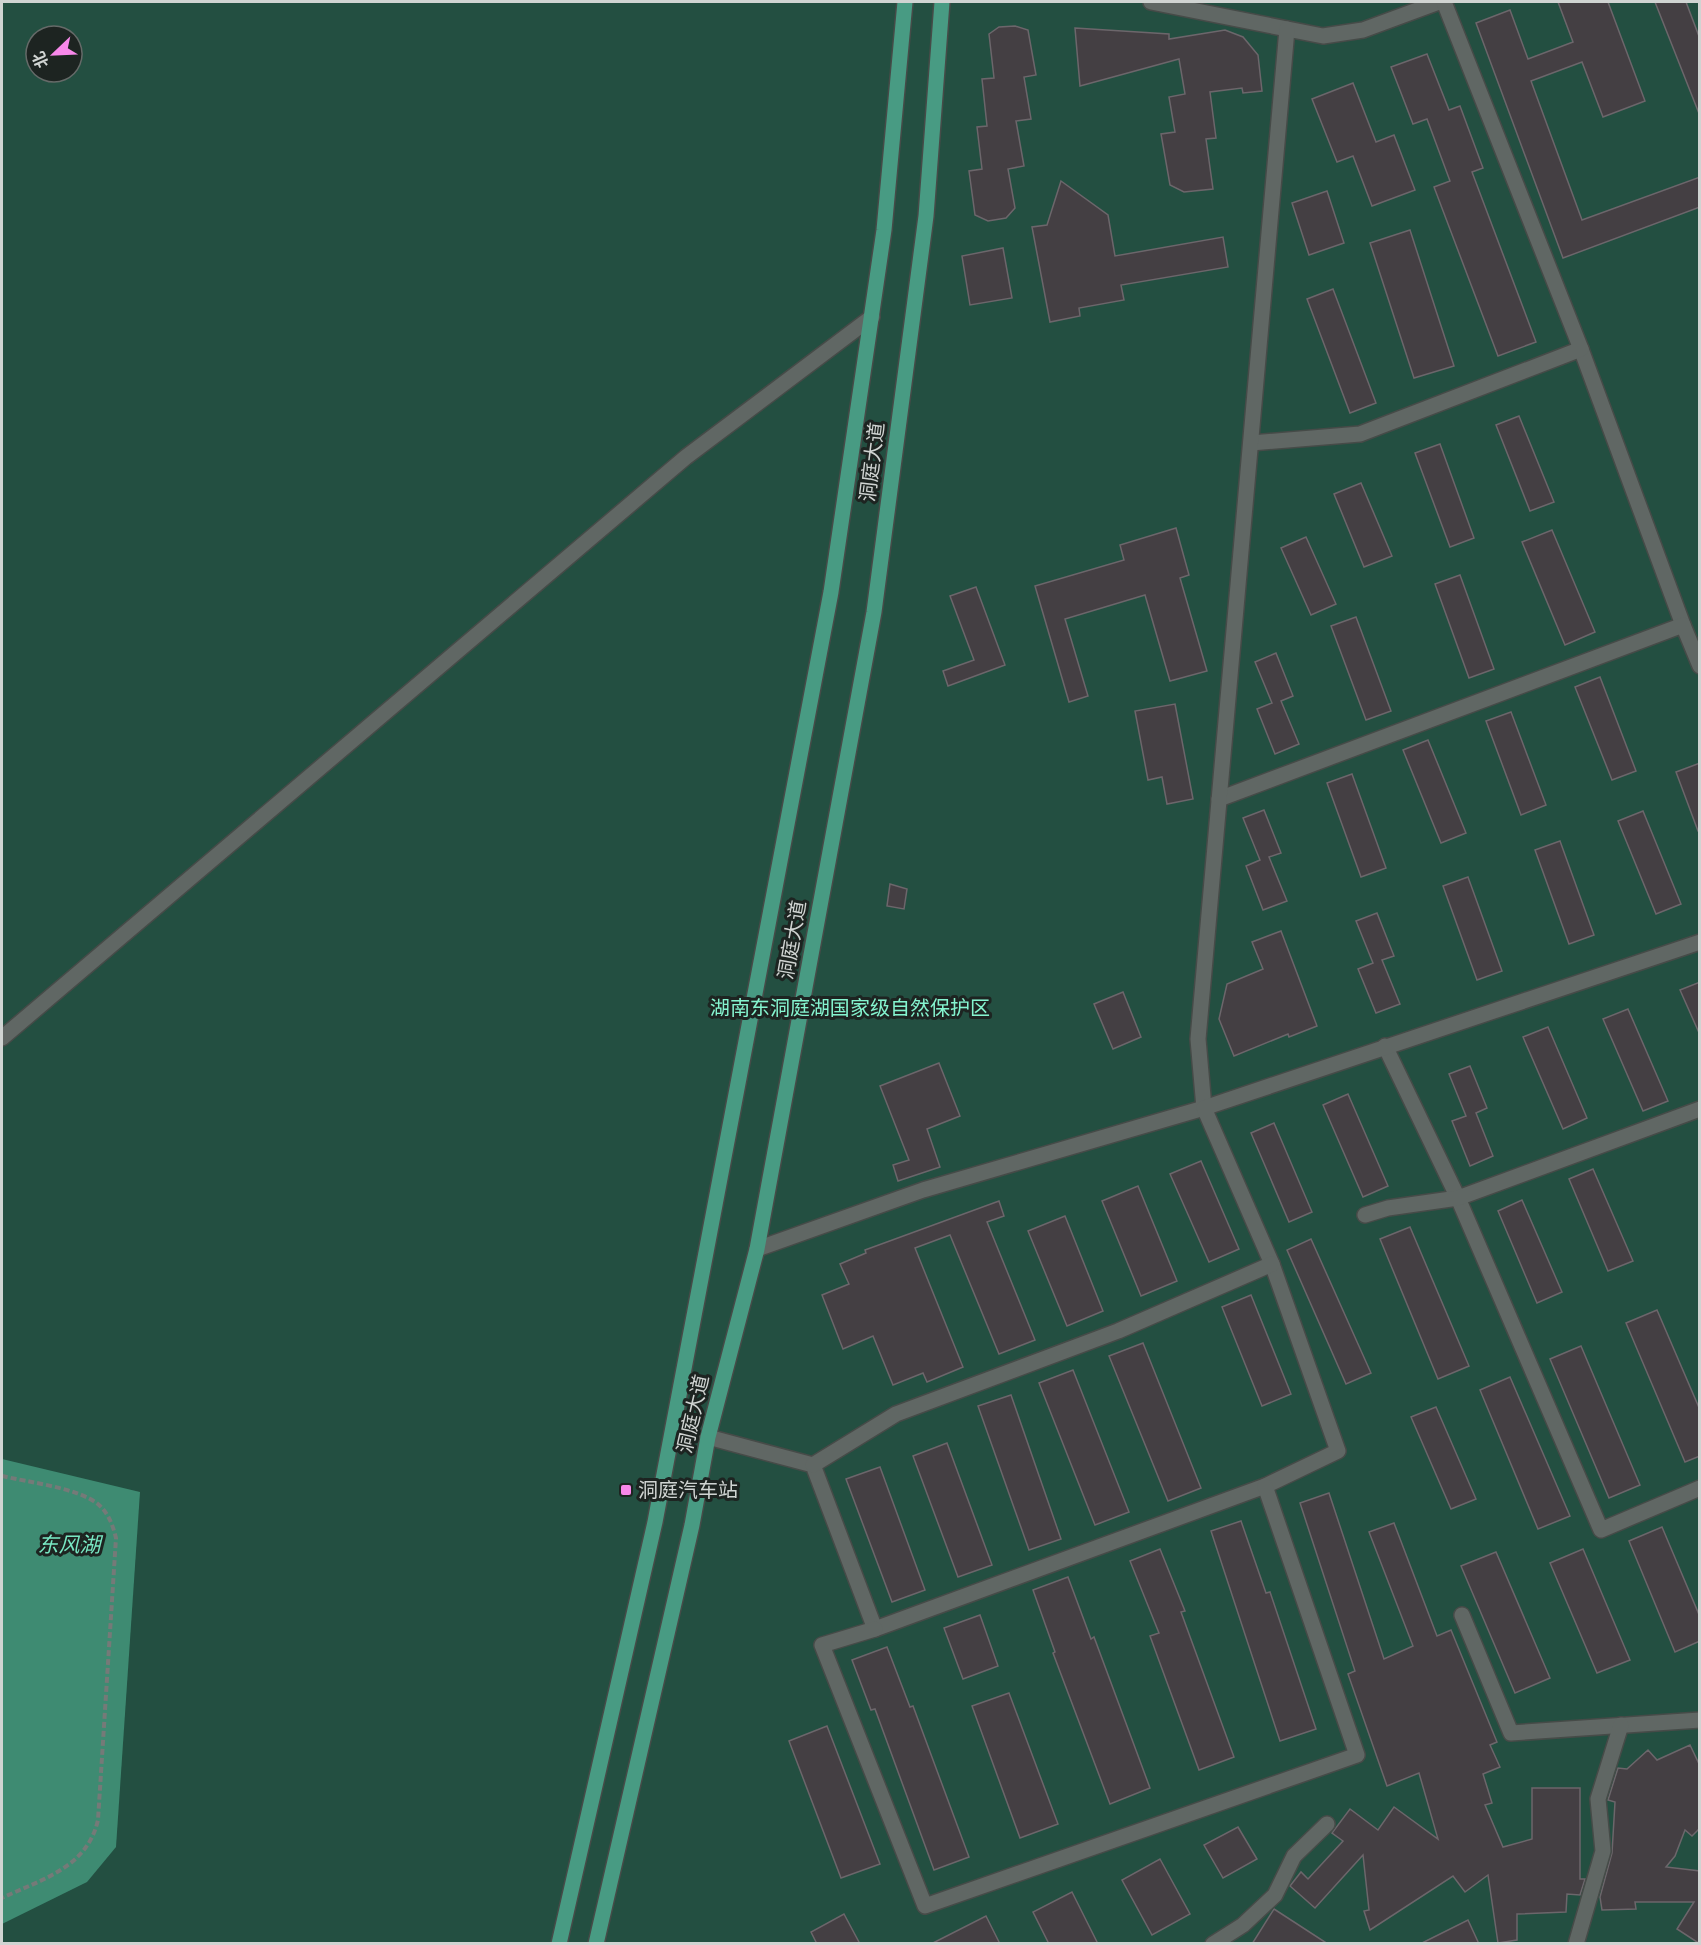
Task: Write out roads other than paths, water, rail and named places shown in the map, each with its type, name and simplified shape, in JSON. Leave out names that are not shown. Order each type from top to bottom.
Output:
[{"type":"main road","name":"洞庭大道","points":[[559,1944],[654,1522],[831,592],[884,230],[905,2]]},
{"type":"main road","name":"洞庭大道","points":[[596,1944],[692,1525],[708,1437],[757,1249],[874,612],[926,216],[942,2]]},
{"type":"street","points":[[1151,2],[1323,36],[1363,30],[1439,2]]},
{"type":"street","points":[[1444,2],[1581,349],[1700,666]]},
{"type":"street","points":[[1265,1486],[1357,1755],[925,1906],[822,1645],[876,1629],[1265,1486],[1338,1451],[1272,1264],[1204,1108],[1198,1039],[1287,29]]},
{"type":"street","points":[[2,1038],[686,457],[872,317]]},
{"type":"street","points":[[1251,443],[1360,434],[1581,349]]},
{"type":"street","points":[[1219,799],[1683,625]]},
{"type":"street","points":[[757,1249],[923,1190],[1204,1108],[1700,942]]},
{"type":"street","points":[[1384,1047],[1458,1198],[1601,1530],[1700,1488]]},
{"type":"street","points":[[1365,1215],[1388,1208],[1458,1198],[1700,1109]]},
{"type":"street","points":[[708,1437],[813,1464],[896,1413],[1118,1332],[1272,1264]]},
{"type":"street","points":[[813,1464],[876,1629]]},
{"type":"street","points":[[1462,1615],[1511,1733],[1700,1720]]},
{"type":"street","points":[[1576,1944],[1603,1851],[1598,1799],[1621,1725]]},
{"type":"street","points":[[1213,1944],[1243,1925],[1275,1895],[1294,1856],[1327,1824]]},
{"type":"water","name":"东风湖","points":[[2,1459],[140,1492],[116,1847],[87,1882],[2,1924]]},
{"type":"place","name":"洞庭汽车站","points":[[626,1490]]},
{"type":"park label","name":"湖南东洞庭湖国家级自然保护区","points":[[850,1008]]}]
